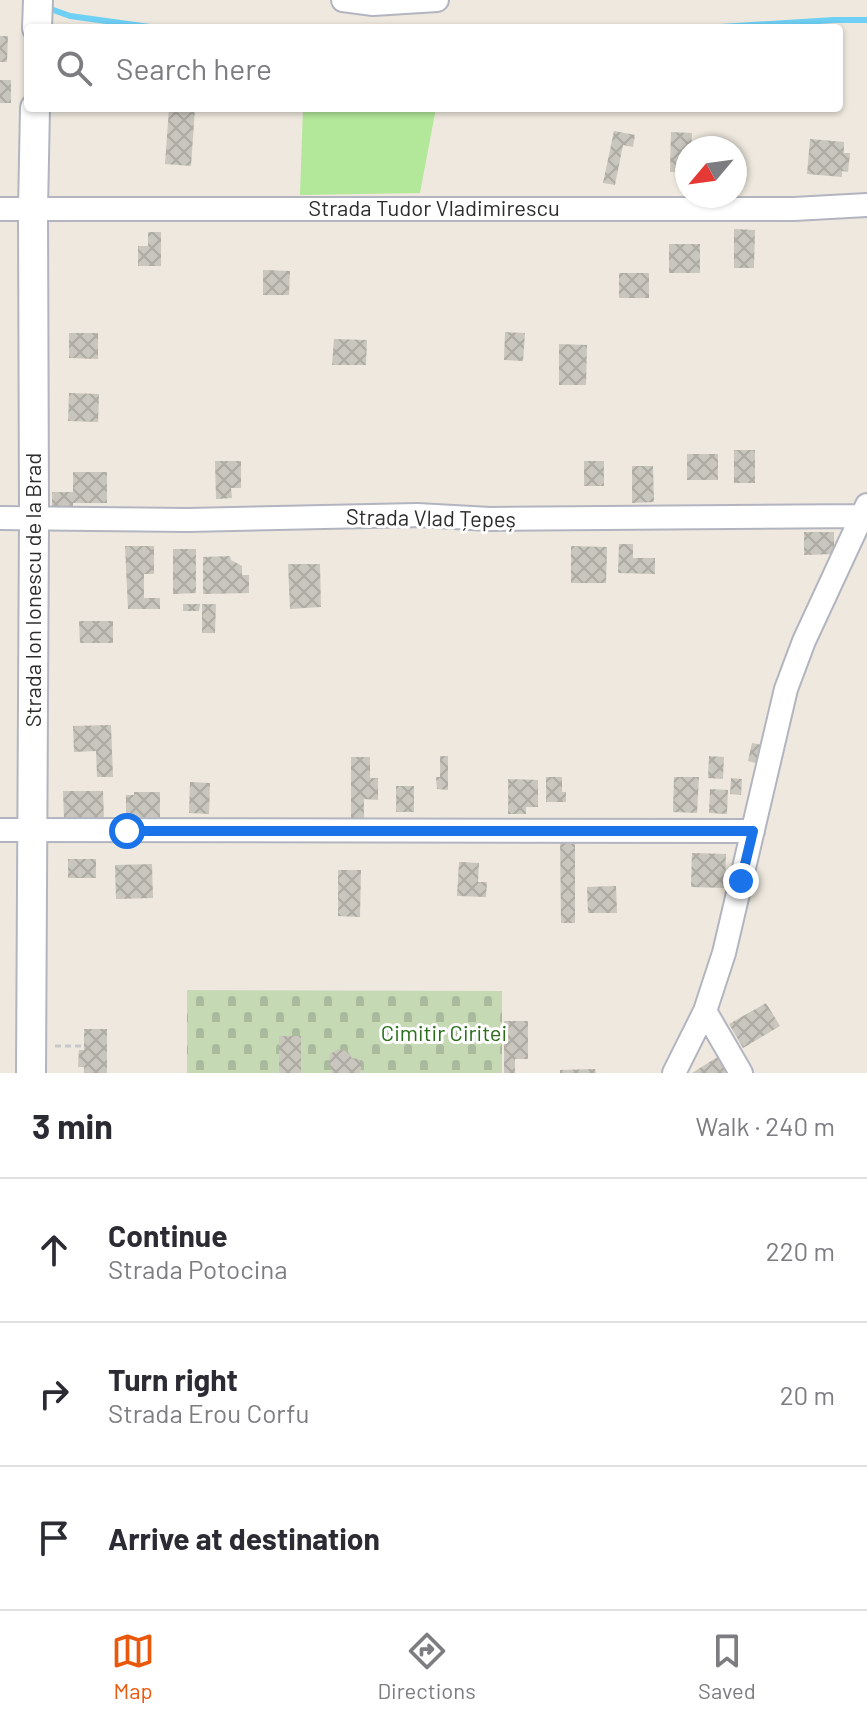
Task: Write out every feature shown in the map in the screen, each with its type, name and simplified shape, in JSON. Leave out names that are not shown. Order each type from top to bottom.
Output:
[{"type":"street","points":[[343,0],[373,4],[437,0]]},
{"type":"street","name":"Strada Ion Ionescu de la Brad","points":[[31,1073],[35,112]]},
{"type":"street","name":"Strada Tudor Vladimirescu","points":[[0,209],[794,209],[867,205]]},
{"type":"street","points":[[674,1073],[705,1011],[724,953],[786,689],[804,641],[864,510]]},
{"type":"street","name":"Strada Vlad Țepeș","points":[[0,518],[188,520],[417,515],[490,519],[864,510]]},
{"type":"street","points":[[0,830],[753,831]]},
{"type":"street","points":[[705,1011],[741,1073]]},
{"type":"path","points":[[47,1047],[81,1046],[81,1050]]},
{"type":"green space","points":[[303,112],[435,112],[420,193],[300,195]]},
{"type":"green space","name":"Cimitir Ciritei","points":[[187,990],[502,991],[502,1073],[187,1073]]},
{"type":"building","points":[[0,36],[8,36],[7,62],[0,62]]},
{"type":"building","points":[[0,80],[11,80],[11,103],[0,103]]},
{"type":"building","points":[[169,112],[195,112],[191,166],[165,164]]},
{"type":"building","points":[[614,131],[635,135],[633,147],[623,145],[615,185],[603,183]]},
{"type":"building","points":[[671,132],[692,133],[692,136],[675,136],[675,172],[670,172]]},
{"type":"building","points":[[810,139],[844,142],[844,153],[850,153],[848,172],[842,171],[842,177],[807,174]]},
{"type":"building","points":[[734,229],[755,230],[754,268],[734,268]]},
{"type":"building","points":[[148,232],[161,232],[161,266],[138,266],[138,246],[148,246]]},
{"type":"building","points":[[669,244],[700,244],[700,273],[669,273]]},
{"type":"building","points":[[263,270],[290,271],[289,295],[263,295]]},
{"type":"building","points":[[619,273],[649,273],[649,298],[619,298]]},
{"type":"building","points":[[505,332],[525,333],[523,361],[504,360]]},
{"type":"building","points":[[69,333],[98,333],[98,359],[69,358]]},
{"type":"building","points":[[334,339],[367,340],[366,365],[332,365]]},
{"type":"building","points":[[559,344],[587,345],[586,385],[559,385]]},
{"type":"building","points":[[69,393],[99,394],[98,422],[68,421]]},
{"type":"building","points":[[734,450],[755,450],[755,483],[734,483]]},
{"type":"building","points":[[687,454],[718,454],[718,480],[687,480]]},
{"type":"building","points":[[215,461],[241,461],[241,488],[231,488],[232,498],[216,499]]},
{"type":"building","points":[[584,461],[604,461],[604,486],[584,486]]},
{"type":"building","points":[[632,466],[653,466],[654,502],[632,503]]},
{"type":"building","points":[[73,472],[107,472],[107,503],[73,503],[73,508],[52,508],[52,492],[73,492]]},
{"type":"building","points":[[804,532],[834,532],[834,554],[804,555]]},
{"type":"building","points":[[619,544],[633,544],[633,558],[655,558],[655,574],[618,573]]},
{"type":"building","points":[[125,546],[154,546],[154,574],[144,574],[144,598],[160,598],[160,609],[128,609]]},
{"type":"building","points":[[571,546],[607,547],[606,583],[571,583]]},
{"type":"building","points":[[173,549],[196,549],[196,593],[173,594]]},
{"type":"building","points":[[230,556],[231,560],[242,566],[242,575],[249,575],[249,593],[203,594],[203,557]]},
{"type":"building","points":[[288,564],[320,564],[321,607],[290,609]]},
{"type":"building","points":[[183,604],[200,604],[199,611],[183,611]]},
{"type":"building","points":[[202,604],[216,604],[215,633],[202,633]]},
{"type":"building","points":[[79,621],[113,621],[113,643],[80,643]]},
{"type":"building","points":[[111,725],[113,777],[97,777],[96,751],[74,752],[73,726]]},
{"type":"building","points":[[752,743],[763,745],[759,764],[748,761]]},
{"type":"building","points":[[440,756],[448,756],[448,790],[437,789]]},
{"type":"building","points":[[709,756],[724,757],[723,779],[708,778]]},
{"type":"building","points":[[351,757],[370,757],[370,778],[378,778],[378,800],[364,799],[364,819],[351,819]]},
{"type":"building","points":[[546,777],[562,777],[566,802],[546,802]]},
{"type":"building","points":[[674,777],[699,777],[697,813],[673,812]]},
{"type":"building","points":[[731,778],[742,779],[741,795],[730,794]]},
{"type":"building","points":[[508,779],[538,780],[538,807],[526,807],[526,814],[508,814]]},
{"type":"building","points":[[190,782],[210,783],[209,814],[189,813]]},
{"type":"building","points":[[396,786],[414,786],[414,812],[396,812]]},
{"type":"building","points":[[710,789],[728,790],[727,814],[709,813]]},
{"type":"building","points":[[63,791],[103,791],[104,818],[64,818]]},
{"type":"building","points":[[134,792],[160,792],[160,817],[126,817],[126,795],[134,795]]},
{"type":"building","points":[[560,838],[566,839],[566,844],[575,844],[575,923],[561,923]]},
{"type":"building","points":[[692,853],[726,854],[725,888],[691,887]]},
{"type":"building","points":[[68,859],[96,859],[96,878],[68,878]]},
{"type":"building","points":[[459,862],[479,863],[478,882],[487,882],[486,897],[457,896]]},
{"type":"building","points":[[152,864],[153,898],[116,899],[115,865]]},
{"type":"building","points":[[338,870],[361,870],[360,917],[338,916]]},
{"type":"building","points":[[616,886],[617,913],[588,913],[587,887]]},
{"type":"building","points":[[766,1003],[780,1026],[743,1048],[729,1024]]},
{"type":"building","points":[[504,1021],[528,1021],[528,1059],[515,1059],[515,1073],[504,1073]]},
{"type":"building","points":[[84,1029],[107,1029],[107,1073],[84,1073],[84,1067],[78,1067],[79,1050],[84,1050]]},
{"type":"building","points":[[279,1036],[301,1036],[301,1073],[279,1073]]},
{"type":"building","points":[[338,1049],[359,1059],[362,1065],[360,1073],[332,1073],[330,1054]]},
{"type":"building","points":[[719,1056],[729,1073],[692,1073]]},
{"type":"building","points":[[595,1069],[596,1073],[560,1073],[560,1070]]},
{"type":"waterway","points":[[45,7],[70,16],[128,24]]},
{"type":"waterway","points":[[769,24],[867,20]]},
{"type":"route","points":[[127,831],[753,831],[741,881]]}]
